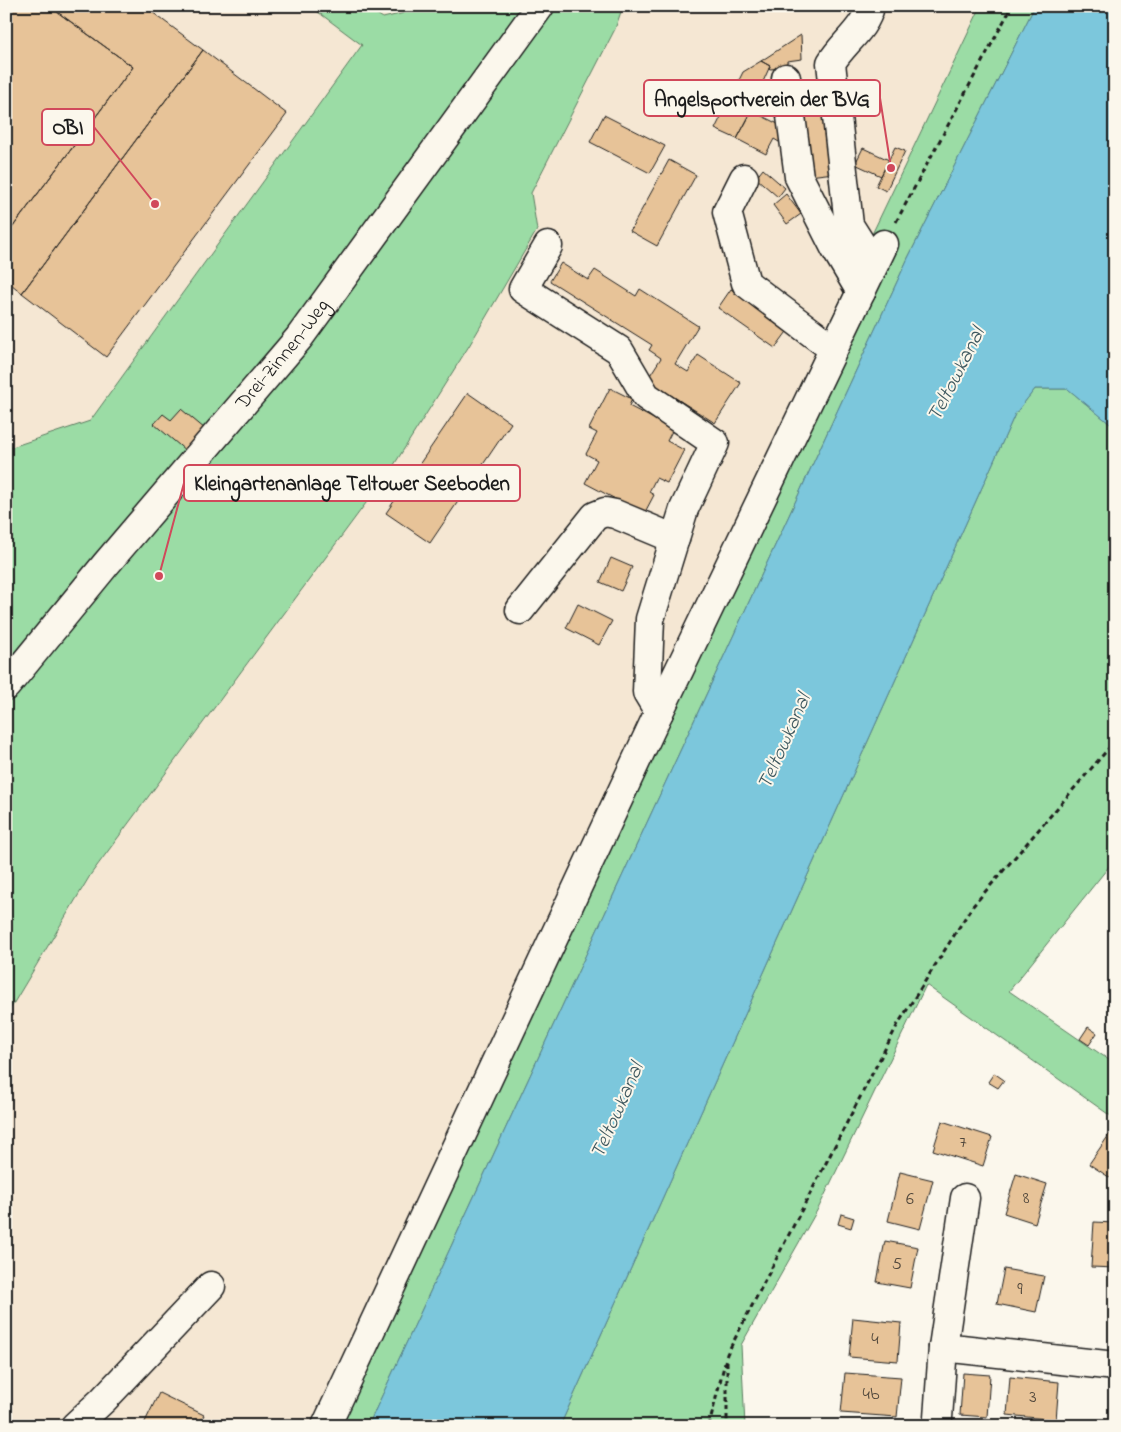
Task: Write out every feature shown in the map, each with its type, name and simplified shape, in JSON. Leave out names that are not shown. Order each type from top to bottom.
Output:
[{"type":"street","name":"Drei-Zinnen-Weg","points":[[6,686],[106,564],[299,338],[540,6]]},
{"type":"street","points":[[326,1426],[659,712],[832,348],[879,254],[849,225],[831,63],[839,50],[868,17],[870,6]]},
{"type":"street","points":[[786,78],[798,177],[835,248],[861,292]]},
{"type":"street","points":[[744,178],[727,212],[746,283],[832,348]]},
{"type":"street","points":[[548,246],[523,289],[619,350],[646,396],[715,443],[684,509],[650,619],[647,692],[659,712]]},
{"type":"street","points":[[520,610],[595,516],[605,512],[614,514],[675,539]]},
{"type":"street","points":[[938,1418],[943,1347],[965,1198]]},
{"type":"street","points":[[75,1426],[103,1400],[211,1286]]},
{"type":"street","points":[[943,1347],[1115,1366]]},
{"type":"path","points":[[879,254],[1012,6]]},
{"type":"path","points":[[710,1426],[727,1354],[898,1024],[972,906],[1115,741]]},
{"type":"path","points":[[727,1354],[727,1426]]},
{"type":"shaded area","points":[[6,6],[448,6],[116,455],[6,495]]},
{"type":"shaded area","points":[[623,6],[981,6],[789,408],[321,1426],[6,1426],[6,1016],[91,874],[392,468],[469,346],[537,230],[531,193],[615,29]]},
{"type":"green space","points":[[310,6],[365,6],[383,18],[404,13],[409,6],[623,6],[615,29],[531,193],[537,230],[469,346],[392,468],[91,874],[6,1016],[6,449],[90,421],[362,45]]},
{"type":"green space","points":[[981,6],[1035,6],[908,258],[368,1426],[321,1426],[789,408]]},
{"type":"green space","points":[[1035,389],[1068,389],[1115,428],[1115,859],[1009,991],[1115,1064],[1115,1119],[926,985],[819,1207],[741,1345],[745,1426],[560,1426],[1015,414]]},
{"type":"water","name":"Teltowkanal","points":[[1035,6],[1115,6],[1115,428],[1068,389],[1035,389],[1015,414],[560,1426],[368,1426],[908,258]]},
{"type":"building","points":[[6,6],[49,6],[133,67],[6,236]]},
{"type":"building","points":[[49,6],[144,6],[203,50],[22,293],[6,280],[6,236],[133,67]]},
{"type":"building","points":[[801,35],[802,59],[787,61],[787,68],[769,69],[770,66],[761,61]]},
{"type":"building","points":[[203,50],[287,114],[106,357],[22,293]]},
{"type":"building","points":[[761,61],[770,66],[762,84],[764,96],[758,99],[737,139],[715,129],[743,72]]},
{"type":"building","points":[[825,106],[834,173],[809,176],[800,109]]},
{"type":"building","points":[[752,111],[786,128],[779,142],[774,139],[766,154],[737,139]]},
{"type":"building","points":[[604,115],[665,146],[650,173],[590,142]]},
{"type":"building","points":[[895,147],[905,151],[886,191],[876,186]]},
{"type":"building","points":[[863,148],[889,160],[881,176],[855,164]]},
{"type":"building","points":[[669,160],[696,175],[657,246],[630,231]]},
{"type":"building","points":[[763,169],[785,188],[778,197],[756,178]]},
{"type":"building","points":[[786,194],[801,214],[787,224],[773,205]]},
{"type":"building","points":[[561,263],[588,280],[595,270],[636,296],[640,289],[698,326],[675,364],[688,372],[698,355],[741,383],[715,423],[647,380],[661,358],[649,350],[652,345],[550,281]]},
{"type":"building","points":[[731,289],[789,329],[775,348],[718,308]]},
{"type":"building","points":[[6,377],[11,381],[6,387]]},
{"type":"building","points":[[610,388],[632,399],[629,406],[673,429],[667,441],[684,450],[667,483],[656,478],[649,492],[654,495],[644,514],[585,483],[597,460],[586,454],[597,433],[589,429]]},
{"type":"building","points":[[468,393],[511,423],[430,543],[386,513]]},
{"type":"building","points":[[181,409],[205,429],[186,451],[154,424],[163,414],[171,420]]},
{"type":"building","points":[[611,558],[632,567],[621,591],[600,582]]},
{"type":"building","points":[[578,604],[612,621],[599,645],[566,628]]},
{"type":"building","points":[[1088,1027],[1097,1033],[1089,1045],[1080,1039]]},
{"type":"building","points":[[994,1073],[1004,1080],[998,1088],[988,1082]]},
{"type":"building","points":[[942,1121],[992,1137],[983,1166],[933,1150]]},
{"type":"building","points":[[1111,1132],[1115,1134],[1115,1181],[1089,1164]]},
{"type":"building","points":[[900,1172],[933,1180],[920,1229],[888,1221]]},
{"type":"building","points":[[1016,1174],[1047,1184],[1035,1223],[1004,1213]]},
{"type":"building","points":[[841,1214],[854,1218],[851,1228],[838,1224]]},
{"type":"building","points":[[1094,1222],[1115,1223],[1115,1268],[1091,1267]]},
{"type":"building","points":[[885,1241],[918,1247],[910,1288],[877,1282]]},
{"type":"building","points":[[1004,1269],[1044,1276],[1036,1312],[997,1304]]},
{"type":"building","points":[[853,1318],[901,1323],[898,1361],[849,1357]]},
{"type":"building","points":[[845,1373],[901,1377],[897,1417],[841,1413]]},
{"type":"building","points":[[963,1373],[990,1375],[987,1417],[960,1415]]},
{"type":"building","points":[[1010,1377],[1059,1382],[1056,1420],[1007,1415]]},
{"type":"building","points":[[159,1393],[204,1415],[198,1426],[143,1426]]},
{"type":"building","points":[[1113,1393],[1115,1426],[1111,1426]]},
{"type":"place","name":"Angelsportverein der BVG","points":[[891,168]]},
{"type":"place","name":"OBI","points":[[155,204]]},
{"type":"place","name":"Kleingartenanlage Teltower Seeboden","points":[[159,576]]}]
